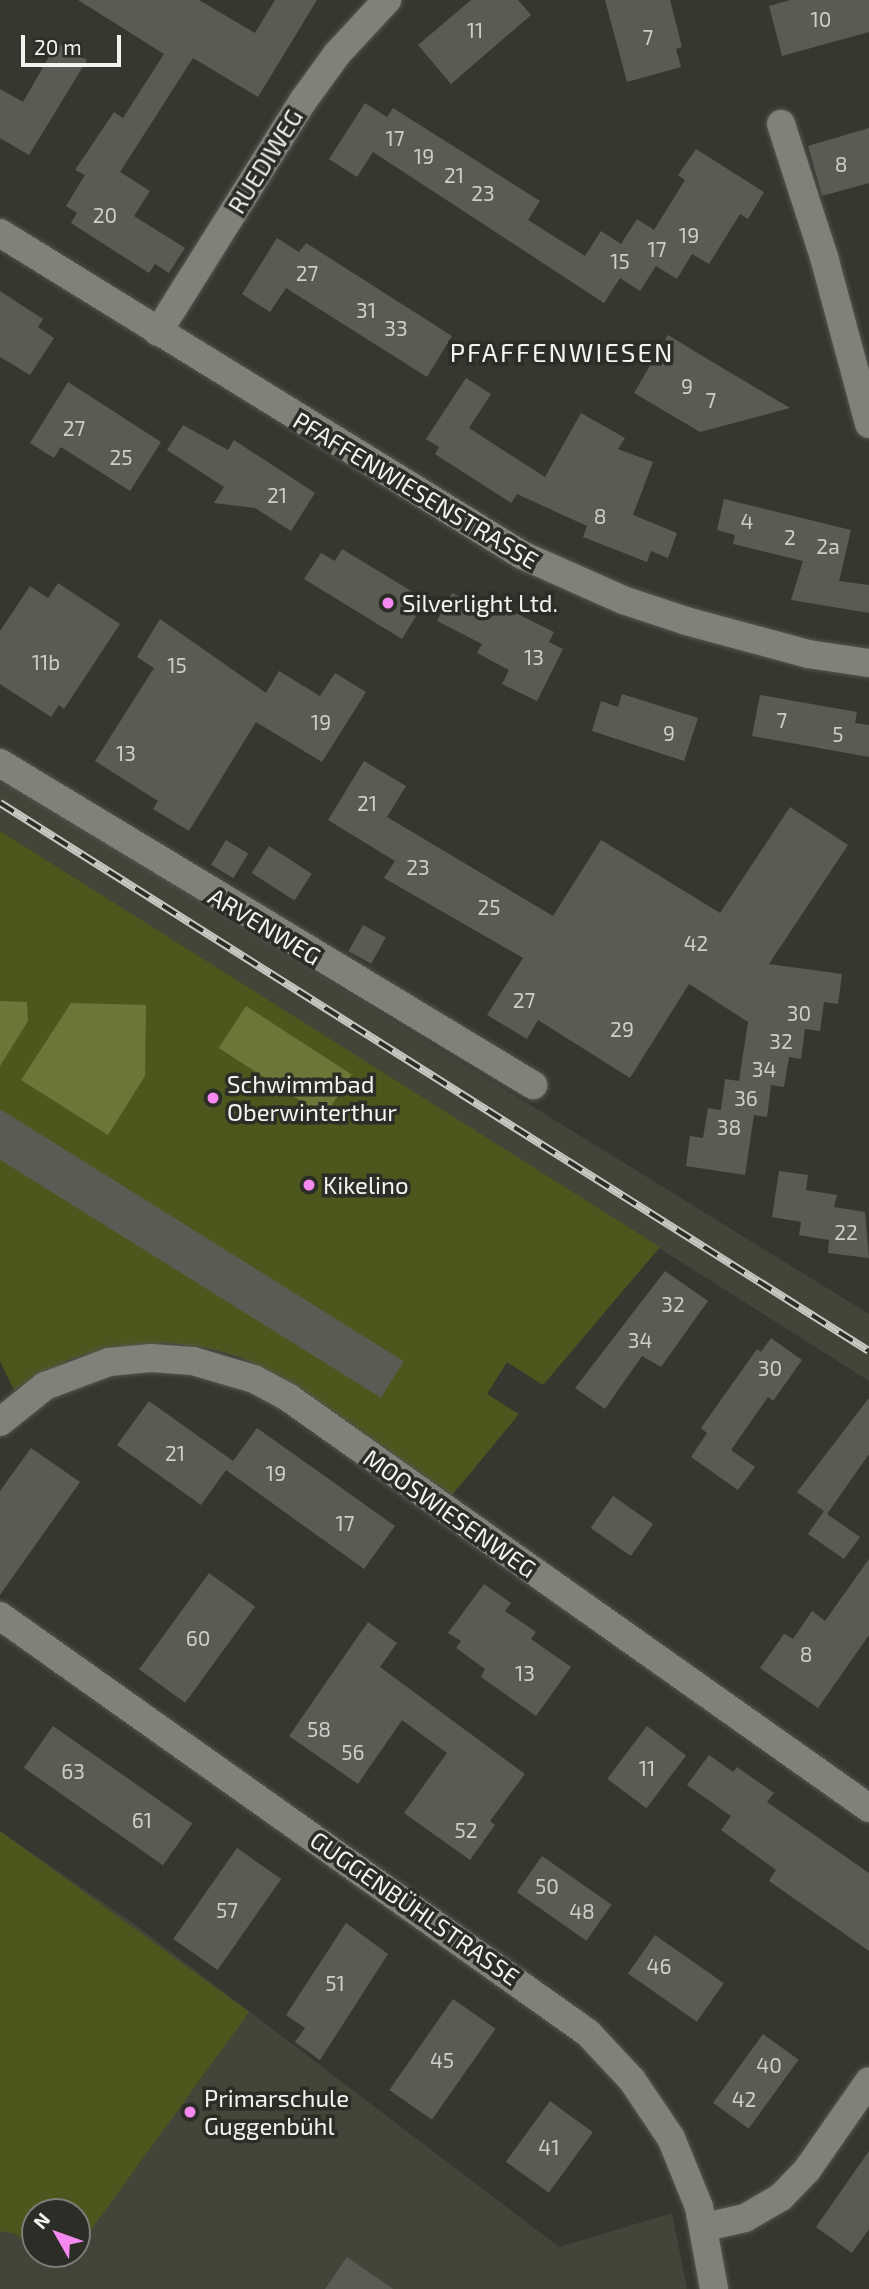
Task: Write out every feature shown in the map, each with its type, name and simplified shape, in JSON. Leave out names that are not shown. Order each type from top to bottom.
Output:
[{"type":"street","name":"RUEDIWEG","points":[[158,332],[309,92],[387,0]]},
{"type":"street","points":[[781,124],[824,257],[869,424]]},
{"type":"street","name":"PFAFFENWIESENSTRASSE","points":[[0,233],[460,520],[569,578],[687,621],[808,654],[869,663]]},
{"type":"street","name":"ARVENWEG","points":[[0,764],[533,1085]]},
{"type":"street","name":"MOOSWIESENWEG","points":[[0,1422],[29,1397],[67,1375],[120,1361],[193,1361],[254,1379],[289,1398],[869,1808]]},
{"type":"street","name":"GUGGENBÜHLSTRASSE","points":[[0,1616],[588,2033],[658,2116],[681,2158],[705,2227],[714,2289]]},
{"type":"street","points":[[705,2227],[745,2218],[781,2197],[807,2170],[869,2081]]},
{"type":"shaded area","points":[[0,778],[869,1314],[869,1381],[0,831]]},
{"type":"shaded area","name":"Schwimmbad Oberwinterthur","points":[[0,831],[660,1247],[543,1385],[507,1362],[487,1394],[519,1414],[452,1495],[295,1385],[240,1357],[208,1348],[165,1343],[102,1350],[69,1360],[14,1390],[0,1361]]},
{"type":"shaded area","points":[[0,1001],[27,1002],[28,1021],[0,1066]]},
{"type":"shaded area","points":[[71,1003],[146,1005],[145,1076],[108,1135],[21,1080]]},
{"type":"shaded area","points":[[246,1006],[352,1075],[324,1117],[219,1048]]},
{"type":"shaded area","name":"Primarschule Guggenbühl","points":[[0,1831],[133,1923],[559,2247],[672,2213],[687,2289],[0,2289]]},
{"type":"shaded area","points":[[0,1831],[249,2012],[91,2230],[91,2198],[21,2198],[21,2238],[16,2234],[0,2231]]},
{"type":"building","points":[[78,0],[199,0],[255,33],[275,0],[317,0],[258,97],[193,58],[120,172],[150,191],[134,216],[185,248],[169,273],[155,264],[149,273],[71,223],[77,213],[66,206],[85,175],[75,170],[114,112],[123,118],[164,54]]},
{"type":"building","points":[[471,0],[518,0],[531,15],[451,84],[418,45]]},
{"type":"building","points":[[605,0],[670,0],[682,47],[676,49],[681,67],[627,82]]},
{"type":"building","points":[[790,0],[869,0],[869,32],[782,56],[769,6]]},
{"type":"building","points":[[57,43],[87,60],[29,155],[0,138],[0,89],[23,102]]},
{"type":"building","points":[[365,103],[387,117],[393,108],[540,201],[528,220],[585,256],[601,231],[621,244],[637,219],[654,230],[685,180],[678,175],[696,149],[764,192],[748,219],[740,214],[709,264],[692,254],[677,279],[656,266],[640,291],[620,278],[604,303],[373,152],[357,177],[329,159]]},
{"type":"building","points":[[869,128],[869,183],[822,196],[808,146]]},
{"type":"building","points":[[277,238],[299,252],[306,243],[452,336],[427,377],[286,288],[270,312],[242,294]]},
{"type":"building","points":[[0,291],[43,319],[38,327],[54,338],[30,375],[0,357]]},
{"type":"building","points":[[668,335],[790,408],[700,432],[634,393]]},
{"type":"building","points":[[466,378],[491,394],[469,428],[545,477],[581,413],[625,438],[618,449],[653,462],[633,515],[677,533],[668,558],[651,551],[647,562],[583,537],[587,526],[517,494],[511,503],[435,454],[439,447],[426,439]]},
{"type":"building","points":[[68,382],[161,442],[130,491],[61,447],[54,458],[30,443]]},
{"type":"building","points":[[183,425],[228,450],[234,440],[315,493],[291,531],[255,508],[214,503],[224,487],[167,450]]},
{"type":"building","points":[[724,499],[851,530],[839,581],[869,585],[869,613],[791,600],[803,561],[733,544],[735,535],[717,530]]},
{"type":"building","points":[[342,549],[426,600],[402,639],[304,579],[321,553],[335,561]]},
{"type":"building","points":[[58,583],[120,624],[64,709],[59,705],[51,717],[0,684],[0,631],[30,586],[48,598]]},
{"type":"building","points":[[452,593],[485,609],[489,600],[554,632],[549,642],[563,649],[537,701],[502,684],[509,670],[477,653],[482,644],[437,621]]},
{"type":"building","points":[[160,619],[266,693],[279,671],[320,696],[335,673],[366,692],[322,762],[256,722],[189,831],[153,809],[158,801],[95,761],[154,668],[137,657]]},
{"type":"building","points":[[622,694],[698,718],[684,761],[592,731],[601,701],[618,707]]},
{"type":"building","points":[[760,695],[857,712],[855,723],[869,725],[869,757],[752,736]]},
{"type":"building","points":[[364,761],[406,786],[387,817],[553,916],[601,840],[720,913],[790,807],[848,845],[769,964],[842,974],[838,1004],[824,1002],[820,1031],[805,1029],[801,1059],[789,1057],[784,1087],[771,1085],[767,1117],[754,1115],[745,1175],[686,1166],[690,1136],[703,1138],[708,1108],[721,1110],[725,1079],[739,1081],[748,1022],[689,984],[630,1078],[538,1020],[527,1039],[487,1015],[523,958],[384,878],[395,861],[328,820]]},
{"type":"building","points":[[226,840],[248,853],[233,878],[211,865]]},
{"type":"building","points":[[269,846],[312,874],[294,901],[252,873]]},
{"type":"building","points":[[363,925],[386,938],[371,964],[348,951]]},
{"type":"building","points":[[0,1109],[404,1361],[381,1398],[0,1160]]},
{"type":"building","points":[[779,1171],[808,1175],[806,1190],[837,1195],[834,1207],[865,1212],[869,1258],[828,1253],[829,1240],[799,1235],[801,1222],[772,1217]]},
{"type":"building","points":[[665,1271],[708,1301],[661,1367],[642,1356],[605,1409],[575,1388]]},
{"type":"building","points":[[771,1338],[802,1360],[773,1401],[768,1397],[731,1450],[755,1467],[738,1490],[691,1457],[707,1433],[701,1428],[757,1349],[761,1352]]},
{"type":"building","points":[[869,1398],[869,1454],[827,1514],[860,1537],[844,1559],[808,1534],[824,1511],[797,1492]]},
{"type":"building","points":[[149,1401],[233,1461],[257,1428],[395,1526],[364,1569],[226,1470],[201,1505],[117,1445]]},
{"type":"building","points":[[31,1448],[80,1482],[0,1595],[0,1491]]},
{"type":"building","points":[[613,1496],[653,1524],[631,1556],[591,1528]]},
{"type":"building","points":[[869,1559],[869,1635],[818,1708],[760,1668],[784,1634],[793,1639],[812,1611],[825,1621]]},
{"type":"building","points":[[209,1573],[255,1607],[185,1703],[139,1669]]},
{"type":"building","points":[[484,1584],[511,1603],[505,1611],[536,1632],[531,1639],[571,1667],[536,1716],[481,1677],[485,1669],[456,1648],[461,1641],[448,1633]]},
{"type":"building","points":[[368,1622],[397,1643],[380,1667],[525,1774],[490,1821],[495,1825],[470,1860],[404,1813],[447,1753],[402,1720],[358,1784],[289,1736]]},
{"type":"building","points":[[53,1726],[192,1824],[163,1865],[24,1768]]},
{"type":"building","points":[[647,1726],[686,1755],[646,1808],[607,1779]]},
{"type":"building","points":[[709,1755],[733,1772],[737,1767],[774,1793],[767,1802],[869,1873],[869,1951],[769,1881],[776,1870],[721,1830],[731,1816],[687,1785]]},
{"type":"building","points":[[237,1848],[281,1879],[218,1970],[173,1939]]},
{"type":"building","points":[[542,1856],[612,1905],[586,1941],[517,1892]]},
{"type":"building","points":[[346,1923],[388,1954],[320,2060],[295,2042],[305,2028],[286,2015]]},
{"type":"building","points":[[655,1935],[724,1983],[697,2022],[628,1974]]},
{"type":"building","points":[[453,1999],[496,2029],[432,2120],[389,2090]]},
{"type":"building","points":[[763,2034],[799,2060],[749,2129],[713,2103]]},
{"type":"building","points":[[550,2101],[593,2132],[549,2193],[506,2162]]},
{"type":"building","points":[[869,2151],[869,2229],[852,2253],[816,2227]]},
{"type":"building","points":[[347,2257],[393,2289],[325,2289]]},
{"type":"railway","points":[[0,803],[869,1351]]},
{"type":"place","name":"Silverlight Ltd.","points":[[388,603]]},
{"type":"place","name":"Schwimmbad Oberwinterthur","points":[[213,1098]]},
{"type":"place","name":"Kikelino","points":[[309,1185]]},
{"type":"place","name":"Primarschule Guggenbühl","points":[[190,2112]]},
{"type":"district","name":"PFAFFENWIESEN","points":[[562,352]]}]
